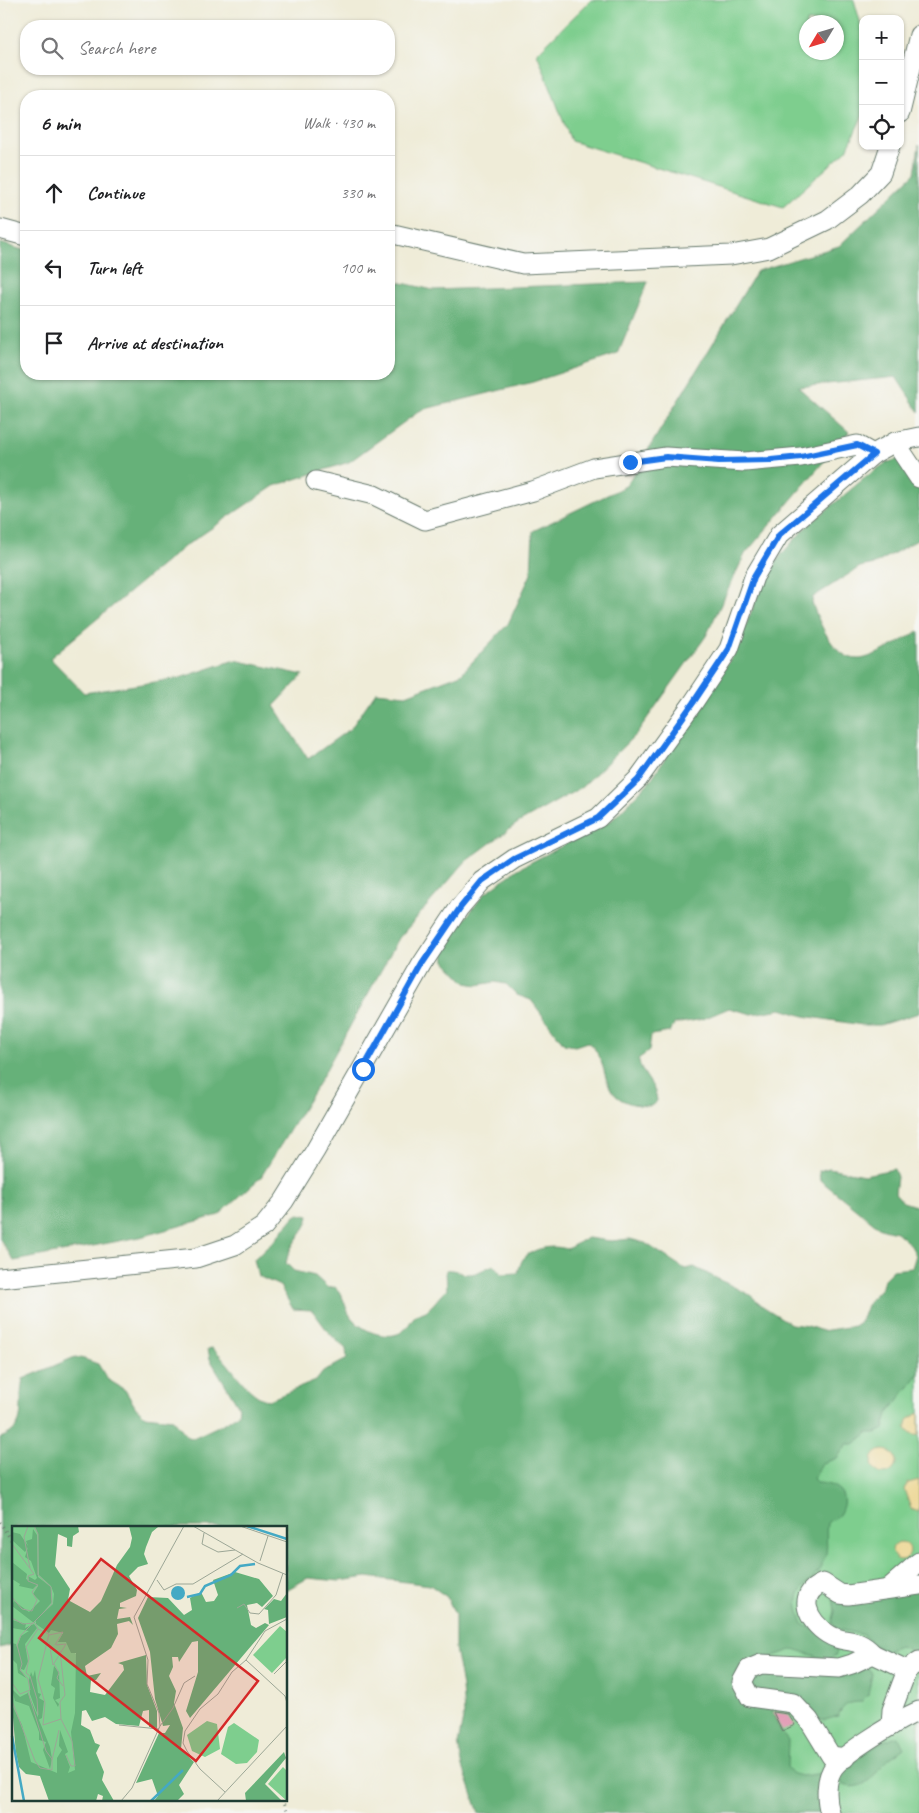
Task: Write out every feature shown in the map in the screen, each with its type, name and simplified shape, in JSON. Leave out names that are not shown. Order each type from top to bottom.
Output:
[{"type":"street","points":[[902,105],[919,35]]},
{"type":"street","points":[[395,233],[523,264],[731,254],[769,248],[827,220],[860,195],[882,173],[889,150]]},
{"type":"street","points":[[0,228],[20,234]]},
{"type":"street","points":[[0,1278],[196,1258],[235,1245],[264,1226],[284,1201],[300,1176],[422,964],[460,908],[482,881],[514,859],[598,818],[638,780],[729,649],[754,577],[779,535],[874,454],[895,442],[919,436]]},
{"type":"street","points":[[895,442],[919,478]]},
{"type":"street","points":[[316,481],[374,495],[425,520],[532,491],[594,468],[666,457],[719,461],[754,461],[801,457],[857,445],[874,454]]},
{"type":"street","points":[[890,1588],[919,1562]]},
{"type":"street","points":[[891,1726],[892,1710],[913,1665],[873,1654],[860,1642],[829,1635],[820,1628],[807,1607],[807,1595],[814,1587],[823,1583],[840,1594],[848,1595],[919,1585]]},
{"type":"street","points":[[845,1758],[831,1756],[809,1720],[793,1703],[750,1697],[742,1682],[748,1669],[761,1664],[839,1668],[873,1654]]},
{"type":"street","points":[[830,1813],[828,1782],[834,1768],[845,1758],[891,1726],[919,1711]]},
{"type":"path","points":[[0,1522],[12,1542]]},
{"type":"path","points":[[282,1800],[288,1813]]},
{"type":"green space","points":[[591,0],[854,0],[859,18],[859,123],[847,150],[783,207],[571,141],[537,53]]},
{"type":"green space","points":[[919,145],[919,412],[896,377],[798,387],[849,432],[745,554],[706,636],[636,734],[582,787],[518,823],[466,861],[399,938],[318,1084],[261,1177],[219,1215],[140,1237],[14,1261],[0,1239],[0,243],[20,249],[20,380],[395,380],[395,281],[433,290],[648,282],[618,354],[533,382],[421,410],[349,462],[274,486],[185,546],[50,658],[84,693],[180,678],[235,660],[303,675],[274,706],[308,759],[351,728],[376,692],[406,695],[461,674],[508,624],[531,574],[533,531],[626,486],[757,271],[839,246],[915,173]]},
{"type":"green space","points":[[898,459],[919,485],[919,539],[875,564],[860,567],[813,597],[812,603],[829,639],[835,647],[850,658],[859,659],[872,656],[919,631],[919,1013],[880,1025],[862,1025],[804,1016],[781,1009],[752,1014],[729,1008],[703,1019],[674,1024],[670,1032],[651,1035],[649,1051],[638,1059],[654,1090],[657,1101],[651,1106],[632,1104],[619,1098],[612,1090],[596,1050],[587,1042],[575,1046],[564,1044],[531,1000],[517,995],[506,984],[495,982],[477,985],[466,983],[445,961],[444,951],[451,937],[484,894],[518,869],[612,820],[650,781],[735,652],[760,590],[781,555],[805,528],[867,476],[886,463]]},
{"type":"green space","points":[[829,1168],[864,1175],[894,1169],[897,1177],[895,1193],[903,1202],[919,1207],[919,1374],[888,1413],[884,1429],[876,1433],[868,1433],[854,1444],[847,1444],[837,1458],[823,1463],[813,1478],[816,1483],[823,1483],[839,1490],[842,1494],[843,1506],[839,1515],[827,1523],[826,1554],[816,1574],[800,1593],[798,1610],[803,1624],[827,1637],[837,1650],[836,1655],[828,1660],[794,1649],[756,1662],[742,1673],[771,1707],[780,1730],[788,1740],[787,1767],[793,1774],[801,1776],[824,1773],[826,1813],[479,1813],[463,1767],[458,1744],[464,1714],[462,1687],[455,1648],[455,1614],[447,1597],[430,1585],[367,1577],[340,1581],[308,1578],[288,1589],[288,1526],[12,1526],[12,1645],[0,1648],[0,1438],[9,1434],[19,1422],[23,1379],[75,1357],[84,1359],[98,1364],[107,1379],[125,1390],[136,1408],[145,1416],[173,1419],[188,1437],[193,1438],[225,1423],[238,1414],[239,1407],[210,1359],[208,1349],[212,1348],[219,1354],[246,1387],[261,1398],[269,1400],[316,1381],[323,1372],[347,1359],[346,1349],[329,1333],[312,1310],[293,1309],[280,1286],[258,1276],[254,1259],[272,1243],[295,1216],[299,1214],[309,1216],[308,1222],[291,1249],[286,1263],[294,1271],[315,1276],[328,1288],[335,1287],[341,1294],[351,1317],[367,1330],[380,1335],[400,1333],[415,1316],[426,1311],[447,1289],[446,1270],[470,1274],[494,1265],[502,1274],[518,1273],[523,1259],[533,1251],[550,1247],[567,1249],[587,1238],[611,1241],[630,1239],[645,1243],[685,1269],[694,1267],[750,1295],[764,1307],[791,1324],[808,1326],[822,1331],[854,1326],[861,1321],[869,1301],[882,1287],[884,1279],[893,1270],[912,1268],[916,1255],[910,1244],[896,1232],[880,1228],[820,1180],[819,1171]]},
{"type":"green space","points":[[919,1351],[919,1813],[744,1813],[794,1480]]},
{"type":"green space","points":[[919,1590],[919,1655],[911,1654],[908,1649],[899,1646],[887,1651],[880,1650],[863,1635],[837,1629],[832,1623],[835,1611],[833,1597]]},
{"type":"green space","points":[[863,1668],[869,1670],[872,1674],[868,1695],[861,1702],[846,1705],[838,1716],[825,1720],[814,1719],[754,1693],[751,1676],[758,1670]]},
{"type":"green space","points":[[898,1736],[904,1748],[887,1761],[872,1778],[863,1785],[851,1787],[843,1785],[840,1778],[849,1766],[875,1746]]},
{"type":"sand","points":[[919,1413],[919,1435],[915,1435],[906,1428],[908,1420]]},
{"type":"sand","points":[[884,1450],[893,1453],[896,1462],[893,1471],[884,1474],[875,1471],[872,1462],[875,1453]]},
{"type":"sand","points":[[919,1480],[919,1512],[911,1509],[904,1489],[908,1483]]},
{"type":"sand","points":[[901,1542],[907,1545],[910,1551],[907,1557],[901,1560],[895,1557],[892,1551],[895,1545]]},
{"type":"building","points":[[773,1712],[788,1714],[795,1725],[782,1731]]},
{"type":"route","points":[[363,1069],[422,964],[460,908],[482,881],[514,859],[598,818],[638,780],[729,649],[754,577],[779,535],[874,454],[857,445],[801,457],[745,462],[666,457],[630,462]]}]
